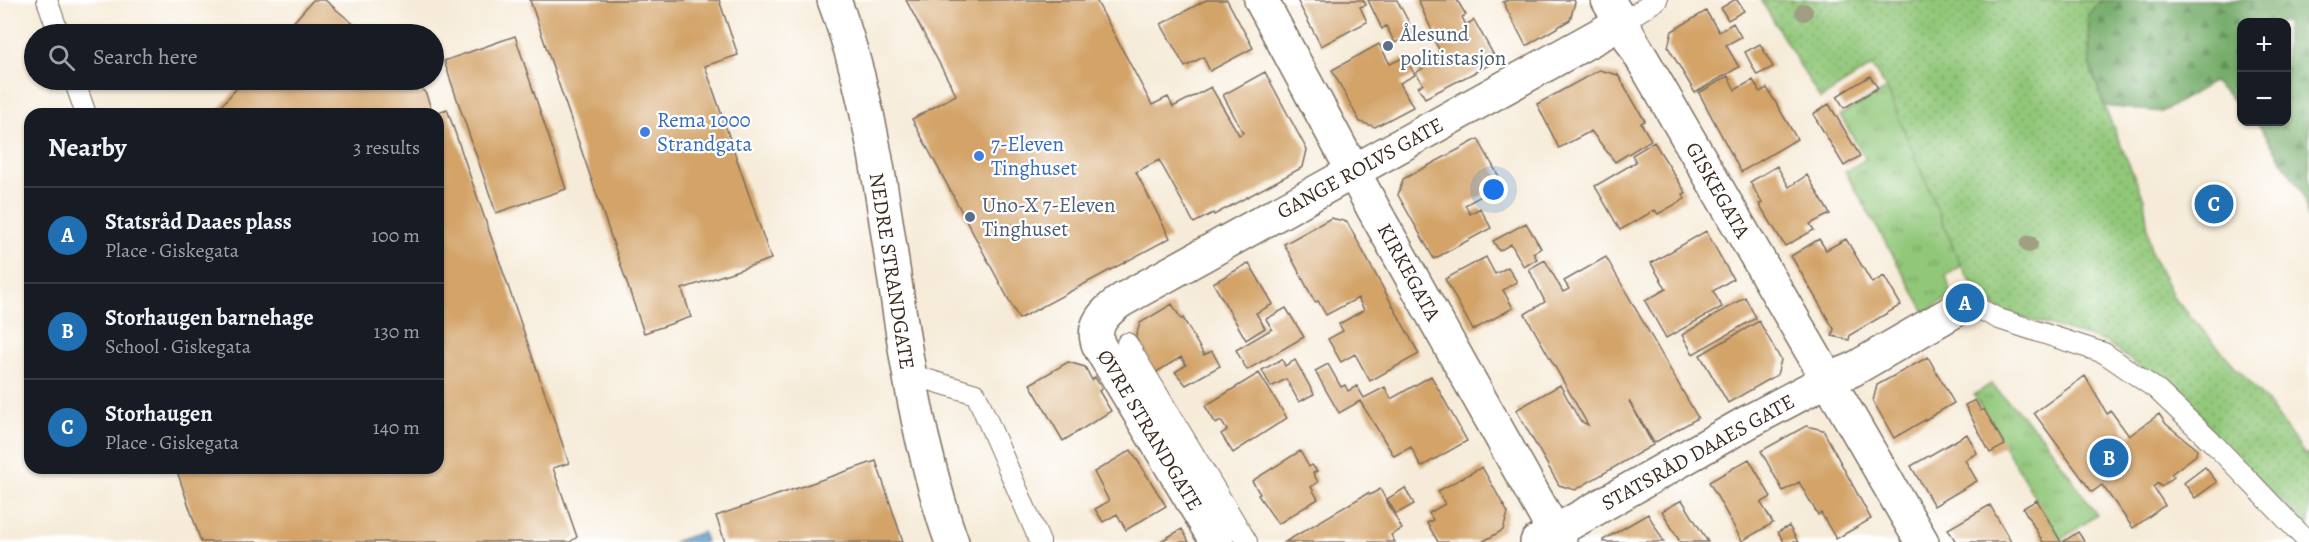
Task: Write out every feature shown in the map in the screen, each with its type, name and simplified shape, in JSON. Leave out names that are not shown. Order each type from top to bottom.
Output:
[{"type":"main road","name":"NEDRE STRANDGATE","points":[[834,0],[853,58],[869,131],[890,241],[909,374],[930,471],[952,542]]},
{"type":"main road","name":"KIRKEGATA","points":[[1262,0],[1550,539]]},
{"type":"main road","name":"GANGE ROLVS GATE","points":[[1102,317],[1122,300],[1354,173],[1614,11]]},
{"type":"main road","name":"GISKEGATA","points":[[1614,11],[1922,542]]},
{"type":"main road","points":[[1827,380],[1852,370],[1968,303]]},
{"type":"main road","name":"ØVRE STRANDGATE","points":[[1102,317],[1095,338],[1099,346],[1216,542]]},
{"type":"main road","name":"STATSRÅD DAAES GATE","points":[[1550,539],[1827,380]]},
{"type":"lane","points":[[47,0],[55,24]]},
{"type":"lane","points":[[1614,11],[1657,0]]},
{"type":"lane","points":[[78,90],[84,108]]},
{"type":"lane","points":[[1968,303],[2000,320],[2104,353],[2148,383],[2216,446],[2308,542]]},
{"type":"lane","points":[[1127,343],[1247,542]]},
{"type":"lane","points":[[909,374],[976,394],[1040,542]]},
{"type":"green space","points":[[1761,0],[2103,0],[2088,14],[2090,65],[2104,106],[2144,199],[2151,252],[2174,298],[2267,402],[2305,455],[2309,453],[2309,528],[2161,383],[2106,342],[2003,312],[1980,296],[1955,256],[1887,89],[1872,66],[1820,99]]},
{"type":"green space","points":[[2103,0],[2309,0],[2309,222],[2303,194],[2260,126],[2291,126],[2291,18],[2237,18],[2237,103],[2213,82],[2162,112],[2104,106],[2090,65],[2088,14]]},
{"type":"green space","points":[[1887,89],[1961,266],[1946,276],[1952,296],[1925,312],[1845,171],[1866,159],[1840,115]]},
{"type":"green space","points":[[1991,384],[2043,437],[2097,515],[2060,540],[1974,395]]},
{"type":"water","points":[[703,532],[706,542],[673,542]]},
{"type":"building","points":[[313,0],[325,0],[353,24],[292,24]]},
{"type":"building","points":[[530,0],[719,0],[738,55],[705,66],[771,259],[682,289],[691,317],[644,333]]},
{"type":"building","points":[[906,0],[1096,0],[1152,105],[1168,97],[1173,107],[1211,87],[1239,135],[1243,133],[1223,95],[1265,72],[1307,150],[1303,167],[1214,215],[1213,213],[1194,223],[1159,160],[1136,172],[1170,238],[1019,319],[912,119],[956,95]]},
{"type":"building","points":[[1206,0],[1227,0],[1253,48],[1210,71],[1203,57],[1185,67],[1161,24]]},
{"type":"building","points":[[1297,0],[1363,0],[1366,5],[1360,7],[1367,22],[1321,46]]},
{"type":"building","points":[[1368,0],[1397,0],[1414,32],[1395,43],[1386,26],[1382,29]]},
{"type":"building","points":[[1418,0],[1457,0],[1466,15],[1462,17],[1466,25],[1474,20],[1497,61],[1425,98],[1418,87],[1423,84],[1416,73],[1442,55],[1435,42],[1441,39],[1437,31],[1433,33]]},
{"type":"building","points":[[1508,0],[1574,0],[1575,2],[1570,20],[1526,46],[1503,2]]},
{"type":"building","points":[[1737,0],[1744,11],[1728,20],[1721,8]]},
{"type":"building","points":[[1706,11],[1719,32],[1733,23],[1741,37],[1726,45],[1739,67],[1695,93],[1668,47],[1672,31]]},
{"type":"building","points":[[515,36],[566,189],[496,213],[444,61]]},
{"type":"building","points":[[1379,44],[1390,64],[1405,57],[1415,75],[1400,83],[1413,107],[1375,127],[1360,122],[1332,70]]},
{"type":"building","points":[[1760,44],[1773,67],[1757,75],[1745,52]]},
{"type":"building","points":[[1599,70],[1618,75],[1645,121],[1641,123],[1651,140],[1615,162],[1591,131],[1559,148],[1537,104]]},
{"type":"building","points":[[1728,76],[1735,90],[1753,80],[1760,92],[1767,88],[1797,139],[1741,172],[1699,93]]},
{"type":"building","points":[[1870,76],[1878,88],[1844,108],[1837,96]]},
{"type":"building","points":[[235,90],[423,90],[431,108],[219,108]]},
{"type":"building","points":[[1829,104],[1860,156],[1844,166],[1813,114]]},
{"type":"building","points":[[447,109],[569,463],[553,468],[577,537],[570,542],[201,542],[178,474],[444,474],[444,110]]},
{"type":"building","points":[[1478,139],[1503,184],[1465,205],[1470,214],[1480,208],[1491,228],[1434,259],[1398,195],[1403,179]]},
{"type":"building","points":[[1654,142],[1686,193],[1683,194],[1685,199],[1658,214],[1655,210],[1620,230],[1595,186],[1636,162],[1632,155]]},
{"type":"building","points":[[1777,166],[1789,187],[1807,175],[1830,214],[1810,224],[1814,230],[1785,246],[1759,204],[1762,203],[1750,182]]},
{"type":"building","points":[[1331,218],[1347,222],[1419,354],[1370,381],[1355,354],[1341,362],[1328,339],[1343,331],[1339,324],[1364,310],[1358,298],[1326,315],[1318,301],[1315,302],[1284,244]]},
{"type":"building","points":[[1526,223],[1541,248],[1533,253],[1537,259],[1524,267],[1511,244],[1499,251],[1493,241]]},
{"type":"building","points":[[1706,231],[1733,279],[1713,291],[1722,307],[1666,338],[1645,301],[1666,289],[1651,263]]},
{"type":"building","points":[[1819,239],[1826,250],[1846,239],[1872,283],[1884,276],[1901,305],[1850,335],[1849,340],[1832,336],[1834,329],[1791,256]]},
{"type":"building","points":[[1486,257],[1495,274],[1508,267],[1517,282],[1503,290],[1513,308],[1473,330],[1445,279]]},
{"type":"building","points":[[1606,257],[1698,418],[1654,443],[1629,401],[1653,445],[1575,490],[1559,485],[1516,410],[1560,385],[1580,421],[1588,425],[1525,314],[1545,302],[1529,269],[1545,260],[1563,292],[1569,289],[1564,281]]},
{"type":"building","points":[[1249,263],[1273,304],[1256,313],[1265,328],[1246,340],[1213,283]]},
{"type":"building","points":[[1745,297],[1756,318],[1693,354],[1682,335]]},
{"type":"building","points":[[1172,304],[1181,319],[1183,318],[1204,355],[1212,351],[1220,366],[1186,385],[1175,372],[1186,365],[1181,357],[1155,373],[1135,340],[1140,323]]},
{"type":"building","points":[[1286,308],[1304,337],[1247,370],[1236,350],[1272,329],[1266,319]]},
{"type":"building","points":[[1759,321],[1781,360],[1777,375],[1728,403],[1700,355]]},
{"type":"building","points":[[1928,357],[1954,403],[1894,438],[1873,401],[1877,385]]},
{"type":"building","points":[[1282,359],[1285,366],[1295,360],[1314,394],[1299,402],[1286,379],[1271,387],[1262,370]]},
{"type":"building","points":[[1068,362],[1085,367],[1092,380],[1095,377],[1102,389],[1099,391],[1111,411],[1063,441],[1030,384]]},
{"type":"building","points":[[1328,364],[1341,387],[1345,385],[1348,391],[1357,386],[1364,398],[1385,387],[1391,399],[1431,376],[1467,441],[1421,467],[1411,447],[1394,456],[1360,401],[1339,413],[1315,371]]},
{"type":"building","points":[[1259,373],[1287,418],[1233,453],[1221,434],[1227,430],[1221,421],[1216,424],[1205,406]]},
{"type":"building","points":[[2085,376],[2107,414],[2111,411],[2129,436],[2159,414],[2166,424],[2197,449],[2196,455],[2171,474],[2174,477],[2161,487],[2158,483],[2153,487],[2165,505],[2133,528],[2102,485],[2092,492],[2034,413]]},
{"type":"building","points":[[1975,400],[1981,411],[1984,409],[2005,445],[1990,453],[1965,405]]},
{"type":"building","points":[[1806,426],[1823,430],[1871,519],[1836,539],[1821,513],[1818,515],[1799,482],[1783,491],[1761,451]]},
{"type":"building","points":[[1967,434],[1977,453],[1965,460],[1977,481],[1934,506],[1911,466]]},
{"type":"building","points":[[1131,450],[1166,506],[1126,530],[1117,514],[1103,522],[1095,509],[1109,501],[1094,472]]},
{"type":"building","points":[[1300,451],[1309,467],[1312,465],[1317,471],[1313,473],[1318,482],[1311,487],[1318,499],[1278,524],[1258,495],[1260,494],[1252,481]]},
{"type":"building","points":[[1749,459],[1771,497],[1761,503],[1773,523],[1742,541],[1709,482]]},
{"type":"building","points":[[876,461],[903,542],[725,542],[716,516]]},
{"type":"building","points":[[1482,467],[1508,513],[1503,530],[1482,542],[1438,542],[1427,523],[1433,520],[1429,513],[1445,504],[1438,491]]},
{"type":"building","points":[[2205,467],[2217,482],[2195,498],[2184,483]]},
{"type":"building","points":[[1405,488],[1414,504],[1396,514],[1387,499]]},
{"type":"building","points":[[1380,489],[1402,529],[1391,535],[1395,542],[1285,542],[1368,493],[1370,495]]},
{"type":"building","points":[[1682,500],[1708,542],[1680,542],[1662,511]]},
{"type":"building","points":[[2037,500],[2061,542],[2043,542],[2023,508]]},
{"type":"building","points":[[1990,505],[2011,542],[1956,542],[1948,529]]},
{"type":"building","points":[[1648,514],[1664,542],[1603,542],[1603,540]]},
{"type":"building","points":[[1789,526],[1798,542],[1784,542],[1778,532]]},
{"type":"building","points":[[1182,529],[1189,542],[1159,542]]},
{"type":"building","points":[[2078,532],[2085,542],[2063,542]]},
{"type":"place","name":"Ålesund politistasjon","points":[[1388,46]]},
{"type":"place","name":"Rema 1000 Strandgata","points":[[645,132]]},
{"type":"place","name":"7-Eleven Tinghuset","points":[[979,156]]},
{"type":"place","name":"Storhaugen","points":[[2214,204]]},
{"type":"place","name":"Uno-X 7-Eleven Tinghuset","points":[[970,217]]},
{"type":"place","name":"Statsråd Daaes plass","points":[[1965,303]]},
{"type":"place","name":"Storhaugen barnehage","points":[[2109,458]]}]
